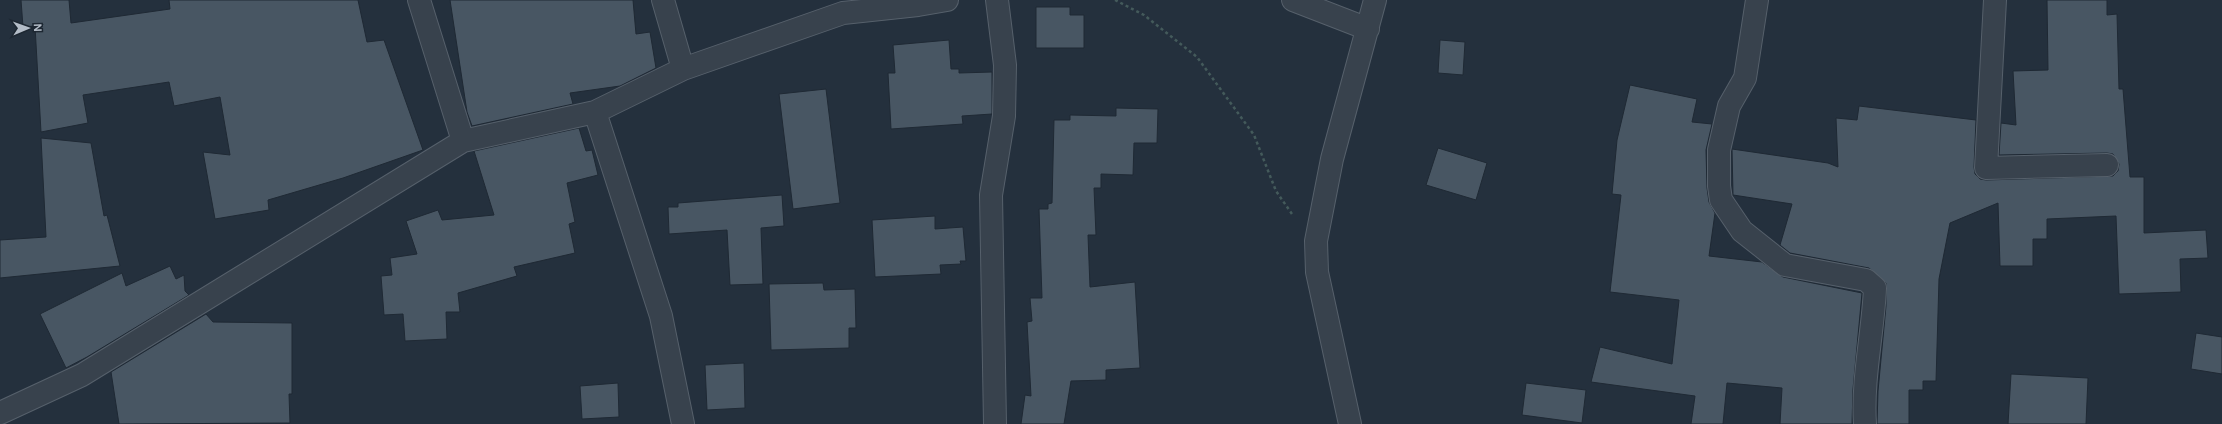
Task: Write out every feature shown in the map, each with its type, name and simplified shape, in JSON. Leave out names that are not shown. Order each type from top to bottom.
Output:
[{"type":"street","points":[[418,0],[463,140]]},
{"type":"street","points":[[663,0],[683,69]]},
{"type":"street","points":[[0,414],[82,375],[463,140],[595,112],[683,69],[843,6],[918,5],[947,0]]},
{"type":"street","points":[[995,424],[990,195],[1004,116],[1005,65],[997,0]]},
{"type":"street","points":[[1293,0],[1368,29]]},
{"type":"street","points":[[1350,424],[1317,272],[1316,242],[1332,159],[1375,0]]},
{"type":"street","points":[[1758,0],[1745,78],[1729,106],[1720,150],[1719,186],[1721,200],[1742,232],[1785,265],[1866,280],[1875,288],[1874,319],[1864,405],[1865,424]]},
{"type":"street","points":[[1995,0],[1986,168],[2107,165]]},
{"type":"street","points":[[595,112],[661,316],[683,424]]},
{"type":"path","points":[[1115,0],[1144,15],[1196,57],[1254,135],[1276,191],[1292,215],[1316,242]]},
{"type":"building","points":[[21,0],[69,0],[71,23],[170,9],[169,0],[358,0],[367,42],[384,40],[423,150],[343,178],[268,200],[269,210],[215,219],[203,152],[230,155],[220,97],[174,106],[169,82],[83,95],[88,123],[41,132],[35,26],[23,27]]},
{"type":"building","points":[[450,0],[633,0],[636,34],[650,32],[656,68],[620,86],[570,93],[573,104],[472,126],[467,112]]},
{"type":"building","points":[[2047,0],[2107,0],[2107,15],[2117,14],[2119,89],[2123,89],[2130,177],[2144,177],[2144,233],[2206,230],[2208,258],[2180,259],[2181,292],[2119,294],[2116,216],[2047,219],[2047,239],[2033,239],[2033,266],[2000,266],[1998,203],[1950,223],[1939,279],[1936,381],[1923,381],[1923,390],[1909,390],[1909,424],[1877,424],[1878,391],[1886,306],[1886,283],[1869,268],[1790,253],[1780,245],[1792,204],[1733,195],[1732,149],[1828,163],[1838,167],[1836,118],[1857,120],[1859,106],[1976,120],[1974,167],[1975,174],[1980,179],[2113,176],[2118,171],[2119,164],[2113,154],[1999,155],[2001,123],[2016,125],[2013,71],[2048,70]]},
{"type":"building","points":[[1036,7],[1070,7],[1070,15],[1084,15],[1084,48],[1036,48]]},
{"type":"building","points":[[949,40],[951,69],[959,69],[959,73],[992,72],[992,114],[962,116],[963,124],[891,129],[888,73],[895,73],[893,45]]},
{"type":"building","points":[[1440,40],[1465,42],[1463,75],[1438,73]]},
{"type":"building","points":[[1630,85],[1697,99],[1692,122],[1712,124],[1706,150],[1709,202],[1715,213],[1709,256],[1762,262],[1783,277],[1862,293],[1853,389],[1852,424],[1780,424],[1782,388],[1727,383],[1723,424],[1691,424],[1695,396],[1591,382],[1600,347],[1672,364],[1679,300],[1610,292],[1621,195],[1612,194],[1617,140]]},
{"type":"building","points":[[826,89],[840,203],[793,209],[779,94]]},
{"type":"building","points":[[1116,108],[1158,109],[1157,143],[1134,143],[1133,175],[1101,174],[1101,188],[1094,188],[1096,235],[1088,235],[1090,287],[1135,282],[1140,368],[1106,370],[1106,380],[1071,381],[1064,424],[1021,424],[1025,395],[1031,396],[1027,322],[1032,321],[1030,298],[1042,298],[1039,209],[1048,209],[1048,204],[1052,203],[1054,120],[1070,120],[1070,115],[1116,116]]},
{"type":"building","points":[[579,128],[586,151],[592,150],[598,175],[567,183],[575,222],[569,224],[575,253],[514,267],[517,276],[458,293],[460,312],[446,312],[447,339],[405,341],[403,314],[384,315],[381,276],[392,275],[390,258],[417,254],[406,221],[438,210],[442,220],[494,215],[474,151]]},
{"type":"building","points":[[41,138],[91,143],[104,216],[107,215],[120,266],[0,278],[0,240],[46,237]]},
{"type":"building","points":[[1438,148],[1487,163],[1476,200],[1426,185]]},
{"type":"building","points":[[782,195],[784,226],[761,228],[763,284],[730,285],[727,230],[669,234],[668,207],[678,207],[678,203]]},
{"type":"building","points":[[935,216],[935,229],[963,227],[966,261],[960,261],[961,264],[940,265],[941,274],[875,277],[872,220]]},
{"type":"building","points":[[170,266],[176,279],[184,275],[185,291],[189,295],[87,357],[66,368],[40,314],[122,273],[126,286]]},
{"type":"building","points":[[823,283],[824,290],[855,289],[856,328],[849,328],[849,348],[771,350],[769,284]]},
{"type":"building","points":[[206,314],[213,322],[292,323],[292,394],[289,394],[290,423],[119,424],[111,372]]},
{"type":"building","points":[[2196,333],[2222,337],[2222,374],[2191,369]]},
{"type":"building","points":[[744,363],[745,408],[707,410],[705,365]]},
{"type":"building","points":[[2011,374],[2088,378],[2086,424],[2008,424]]},
{"type":"building","points":[[618,383],[619,417],[582,419],[580,386]]},
{"type":"building","points":[[1526,383],[1586,390],[1582,423],[1522,415]]}]
